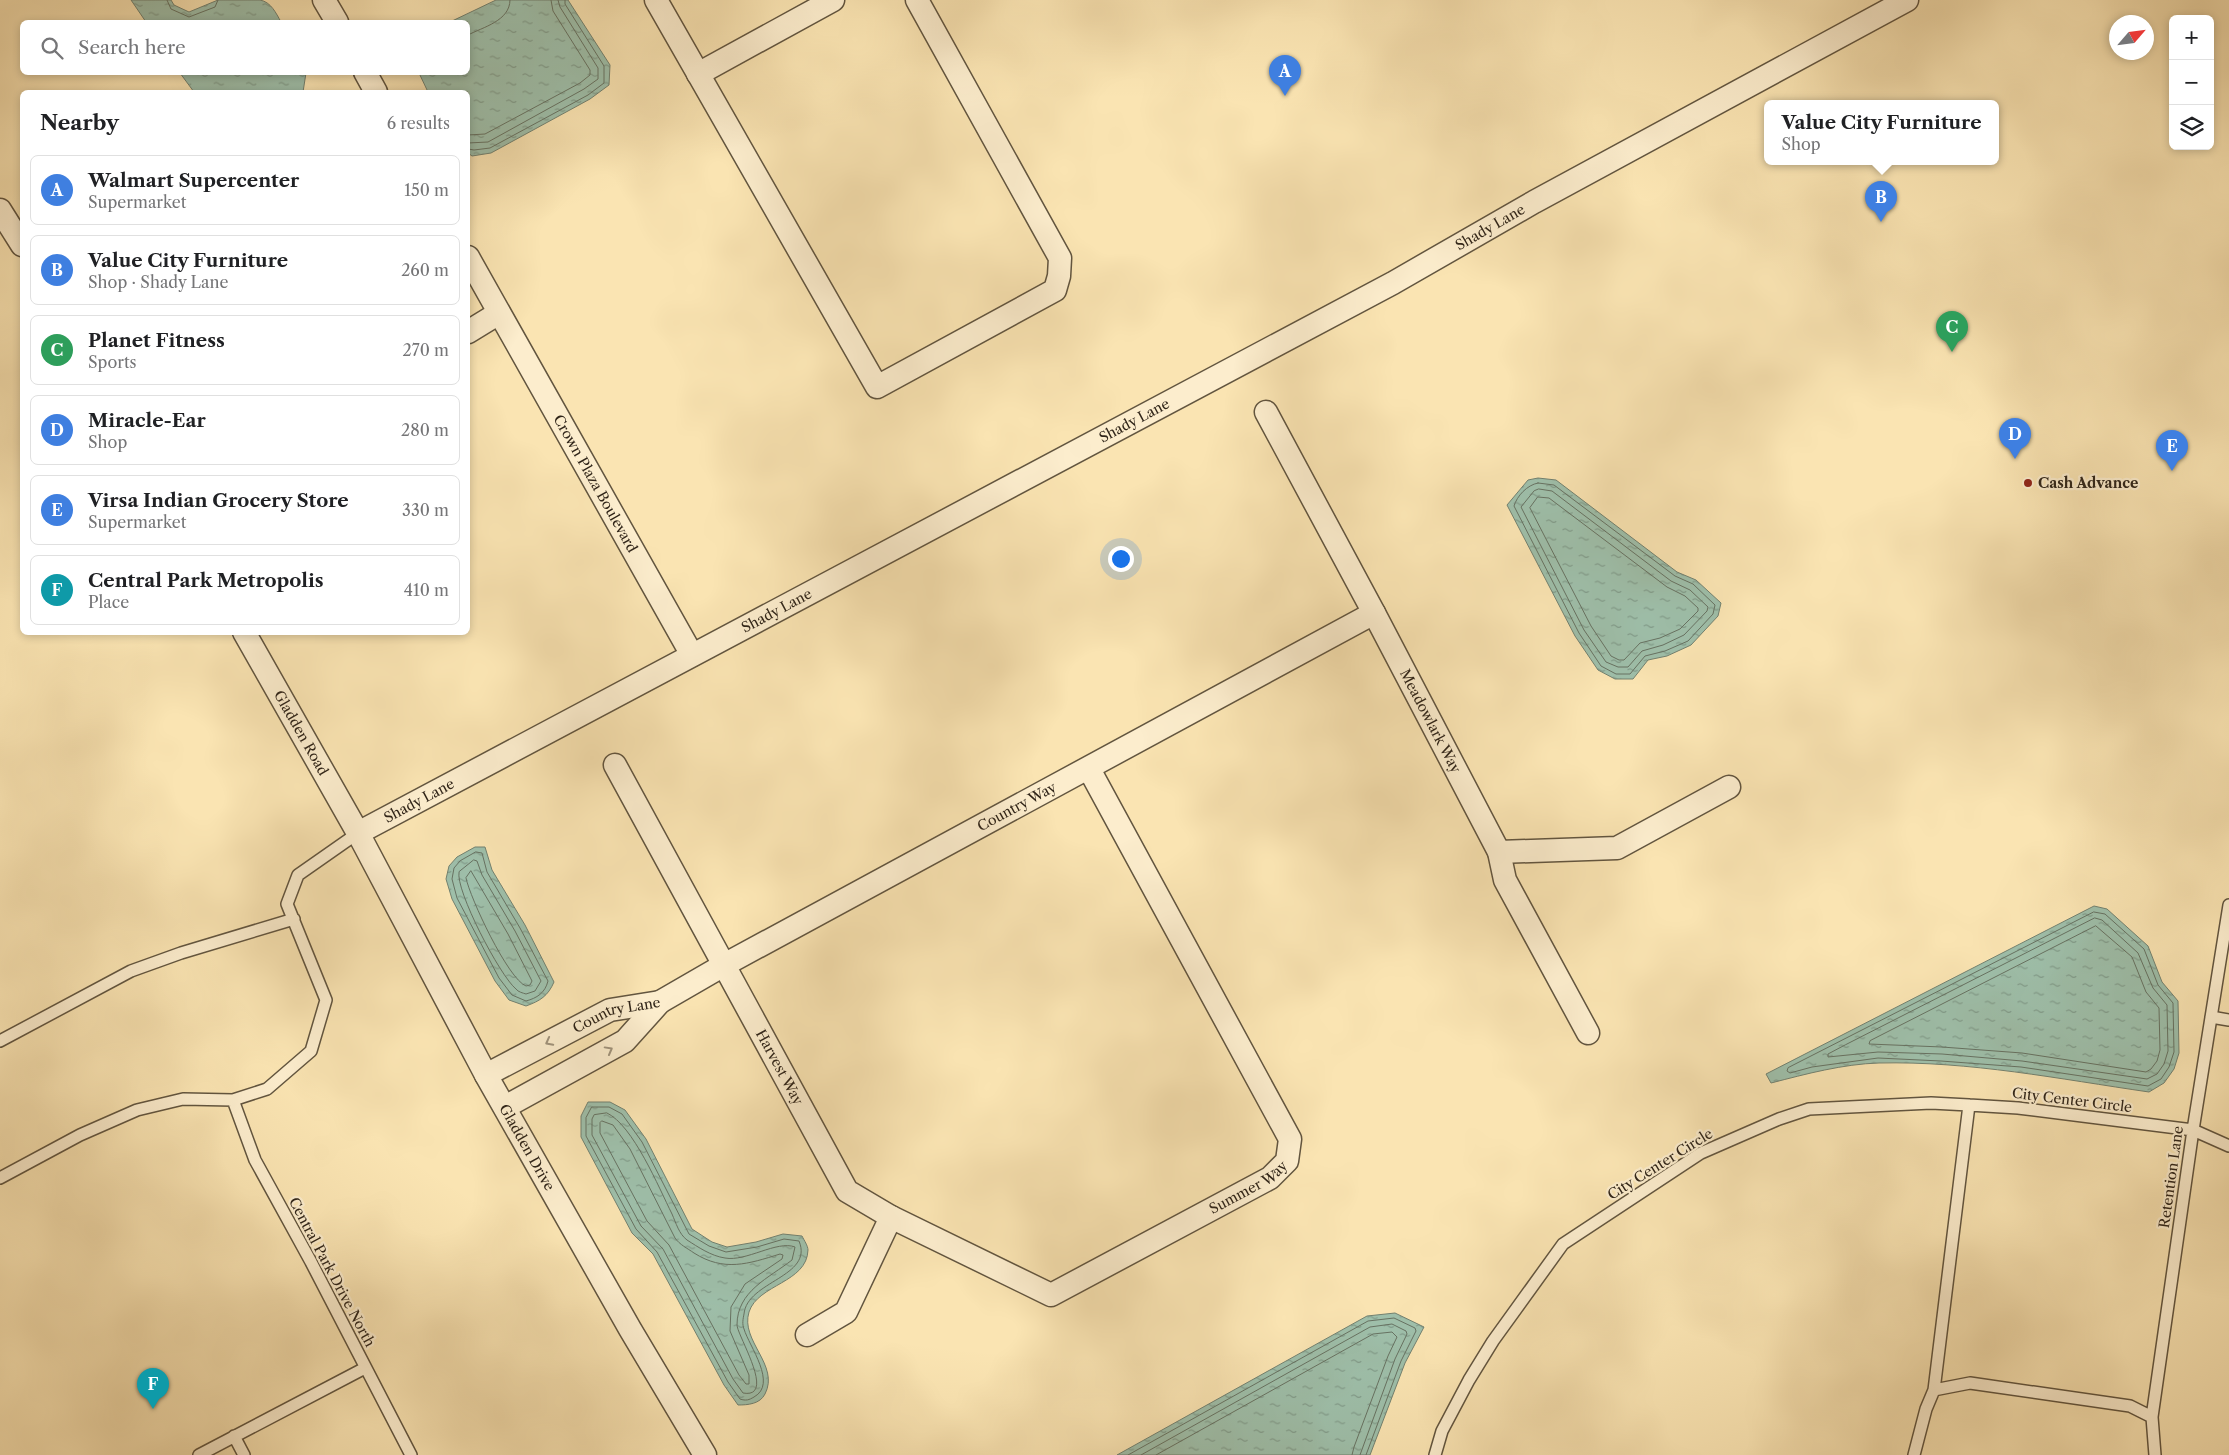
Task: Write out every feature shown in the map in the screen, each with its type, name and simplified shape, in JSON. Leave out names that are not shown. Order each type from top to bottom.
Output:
[{"type":"street","points":[[324,0],[336,20]]},
{"type":"street","points":[[656,0],[877,387],[1055,290],[1059,276],[1060,258],[916,0]]},
{"type":"street","points":[[698,74],[833,0]]},
{"type":"street","name":"Shady Lane","points":[[358,834],[1393,283],[1534,202],[1907,0]]},
{"type":"street","points":[[367,75],[375,90]]},
{"type":"street","points":[[0,210],[20,242]]},
{"type":"street","name":"Crown Plaza Boulevard","points":[[470,260],[692,655]]},
{"type":"street","points":[[470,331],[499,313]]},
{"type":"street","name":"Meadowlark Way","points":[[1266,412],[1499,852],[1505,880],[1588,1033]]},
{"type":"street","name":"Country Way","points":[[660,1002],[724,965],[1374,613]]},
{"type":"street","name":"Gladden Road","points":[[246,635],[358,834]]},
{"type":"street","name":"Harvest Way","points":[[615,765],[847,1191],[891,1217]]},
{"type":"street","name":"Summer Way","points":[[891,1217],[1051,1295],[1270,1178],[1287,1161],[1290,1139],[1089,769]]},
{"type":"street","points":[[1499,852],[1617,848],[1729,787]]},
{"type":"street","name":"Gladden Drive","points":[[358,834],[486,1075],[630,1329],[705,1455]]},
{"type":"street","name":"Country Lane","points":[[486,1075],[610,1010],[660,1002]]},
{"type":"street","name":"Country Lane","points":[[505,1107],[625,1041],[660,1002]]},
{"type":"street","points":[[807,1335],[846,1312],[891,1217]]},
{"type":"lane","points":[[0,1178],[80,1135],[137,1110],[183,1099],[233,1100],[267,1089],[311,1051],[326,1000],[287,904],[298,875],[358,834]]},
{"type":"lane","name":"Retention Lane","points":[[2155,1455],[2152,1417],[2193,1130],[2229,906]]},
{"type":"lane","points":[[0,1041],[131,972],[181,953],[294,919]]},
{"type":"lane","points":[[2211,1017],[2229,1020]]},
{"type":"lane","name":"Central Park Drive North","points":[[233,1100],[255,1160],[311,1262],[411,1455]]},
{"type":"lane","name":"City Center Circle","points":[[1435,1455],[1442,1431],[1492,1341],[1563,1244],[1700,1152],[1779,1119],[1809,1110],[1931,1103],[1969,1105],[2018,1108],[2193,1130],[2229,1146]]},
{"type":"lane","points":[[1914,1455],[1926,1409],[1934,1390],[1969,1105]]},
{"type":"lane","points":[[199,1455],[365,1368]]},
{"type":"lane","points":[[1934,1390],[1970,1383],[2130,1406],[2152,1417]]},
{"type":"lane","points":[[234,1436],[244,1455]]},
{"type":"water","points":[[131,0],[171,0],[174,5],[189,12],[218,0],[260,0],[270,5],[280,20],[145,20]]},
{"type":"water","points":[[496,0],[568,0],[610,65],[609,85],[590,99],[491,153],[472,156],[470,154],[470,90],[427,90],[420,75],[470,75],[470,20],[454,20]]},
{"type":"water","points":[[181,75],[306,75],[303,90],[193,90]]},
{"type":"water","points":[[1538,478],[1556,480],[1677,572],[1696,580],[1721,603],[1718,616],[1691,645],[1667,656],[1648,660],[1633,679],[1615,679],[1598,670],[1575,636],[1507,505],[1528,480]]},
{"type":"water","points":[[475,847],[485,847],[492,870],[525,925],[554,982],[543,997],[526,1006],[509,1000],[495,981],[452,899],[446,879],[449,866],[457,857]]},
{"type":"water","points":[[2094,906],[2107,909],[2148,946],[2162,982],[2178,1001],[2179,1053],[2174,1069],[2164,1083],[2149,1092],[2014,1072],[1913,1063],[1852,1065],[1771,1083],[1766,1074]]},
{"type":"water","points":[[588,1102],[610,1102],[625,1110],[646,1139],[692,1229],[712,1242],[727,1247],[756,1242],[783,1234],[802,1236],[808,1250],[806,1261],[800,1270],[762,1295],[749,1312],[748,1323],[750,1333],[768,1373],[765,1394],[757,1402],[738,1405],[724,1385],[653,1254],[632,1233],[581,1137],[581,1116]]},
{"type":"water","points":[[1395,1313],[1424,1327],[1405,1363],[1370,1455],[1117,1455],[1367,1316]]},
{"type":"place","name":"Walmart Supercenter","points":[[1285,96]]},
{"type":"place","name":"Value City Furniture","points":[[1881,222]]},
{"type":"place","name":"Planet Fitness","points":[[1952,352]]},
{"type":"place","name":"Miracle-Ear","points":[[2015,459]]},
{"type":"place","name":"Virsa Indian Grocery Store","points":[[2172,471]]},
{"type":"place","name":"Cash Advance","points":[[2028,483]]},
{"type":"place","name":"Central Park Metropolis","points":[[153,1409]]}]
